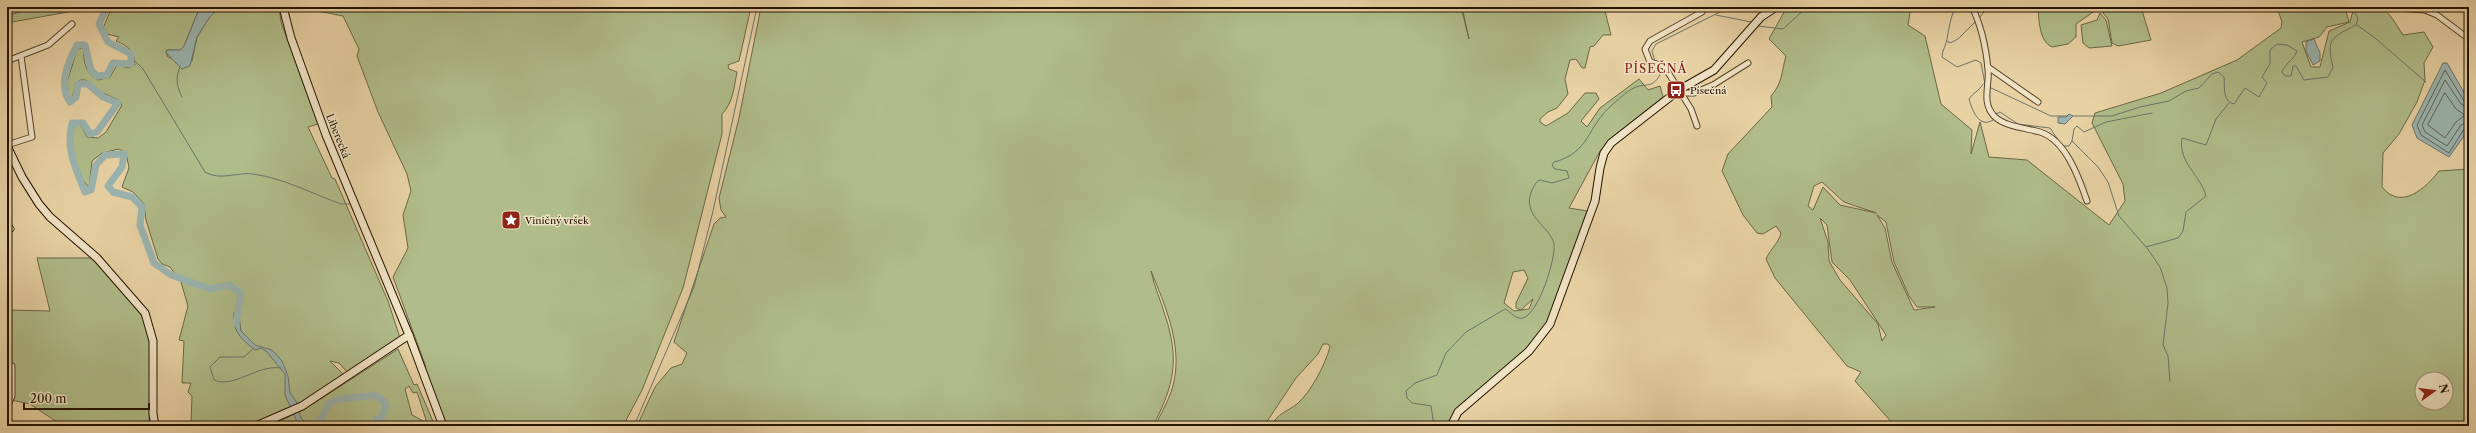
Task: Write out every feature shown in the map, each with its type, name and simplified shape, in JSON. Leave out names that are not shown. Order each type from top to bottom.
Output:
[{"type":"street","name":"Liberecká","points":[[282,7],[291,38],[326,135],[409,335],[443,426]]},
{"type":"street","points":[[1451,426],[1458,412],[1529,351],[1550,324],[1596,201],[1604,153],[1619,136],[1679,90],[1714,70],[1761,16],[1776,7]]},
{"type":"street","points":[[1972,7],[1979,22],[1988,67],[1986,93],[1987,102],[1994,116],[2022,129],[2048,136],[2074,166],[2087,200]]},
{"type":"street","points":[[2384,7],[2425,10],[2437,15],[2469,39]]},
{"type":"street","points":[[1697,126],[1691,109],[1664,66],[1650,62],[1646,56],[1645,49],[1650,41],[1702,12]]},
{"type":"street","points":[[7,61],[48,45],[72,24]]},
{"type":"street","points":[[21,56],[32,137],[7,145],[22,177],[39,204],[50,217],[98,258],[144,313],[153,341],[153,414],[155,426]]},
{"type":"street","points":[[1679,90],[1685,93],[1704,89],[1748,63]]},
{"type":"street","points":[[1988,67],[2038,102]]},
{"type":"street","points":[[7,222],[11,229]]},
{"type":"street","points":[[256,426],[290,413],[302,406],[409,335]]},
{"type":"street","points":[[7,407],[12,396],[12,366]]},
{"type":"green space","points":[[7,7],[74,7],[73,11],[7,23]]},
{"type":"green space","points":[[112,7],[200,7],[184,46],[180,50],[167,50],[166,52],[168,57],[178,61],[179,66],[192,61],[197,37],[209,18],[220,7],[279,7],[281,22],[318,124],[308,127],[332,178],[335,179],[388,301],[400,338],[347,372],[339,363],[330,361],[343,374],[335,381],[283,413],[256,424],[246,426],[206,426],[221,424],[195,422],[191,424],[192,396],[188,392],[191,383],[182,383],[184,341],[179,340],[188,306],[181,282],[170,267],[162,264],[158,259],[146,220],[144,204],[133,192],[122,187],[129,168],[126,153],[119,149],[102,153],[92,161],[89,188],[83,180],[70,146],[75,123],[82,127],[87,137],[98,138],[106,132],[122,105],[119,100],[98,91],[86,80],[80,80],[76,84],[72,98],[69,97],[67,82],[77,50],[84,47],[86,66],[90,74],[98,80],[110,77],[117,65],[128,68],[135,65],[132,52],[124,45],[116,41],[119,37],[107,34],[103,28]]},
{"type":"green space","points":[[297,7],[751,7],[739,61],[728,65],[729,69],[737,72],[734,89],[729,105],[722,114],[722,134],[683,288],[642,390],[623,426],[447,426],[424,368],[426,367],[393,277],[408,248],[403,215],[411,191],[407,174],[378,112],[357,56],[359,49],[343,16]]},
{"type":"green space","points":[[761,7],[1461,7],[1469,39],[1462,7],[1604,7],[1611,35],[1603,35],[1594,46],[1590,47],[1585,68],[1582,68],[1576,59],[1570,60],[1565,79],[1568,94],[1557,108],[1548,112],[1540,119],[1540,122],[1546,126],[1568,113],[1585,93],[1596,93],[1599,99],[1581,121],[1587,127],[1600,108],[1639,79],[1648,90],[1660,86],[1663,97],[1615,135],[1600,151],[1569,208],[1587,211],[1551,315],[1539,335],[1524,352],[1454,412],[1448,426],[1272,426],[1276,418],[1297,404],[1312,385],[1325,362],[1330,347],[1328,344],[1323,344],[1318,354],[1296,378],[1264,426],[1155,426],[1173,387],[1176,367],[1176,353],[1167,311],[1151,271],[1170,331],[1173,359],[1170,385],[1166,398],[1153,426],[637,426],[655,387],[671,368],[682,364],[687,353],[674,342],[714,224],[720,218],[726,217],[721,210],[719,198],[739,118]],"holes":[[[1524,270],[1528,278],[1516,303],[1516,308],[1521,310],[1533,299],[1529,309],[1514,311],[1504,303],[1513,272]]]},
{"type":"green space","points":[[1787,7],[1911,7],[1908,25],[1925,36],[1941,104],[1972,130],[1971,154],[1980,122],[1989,157],[2027,160],[2109,225],[2125,201],[2123,184],[2092,123],[2095,113],[2161,93],[2237,60],[2281,28],[2282,22],[2277,7],[2345,7],[2349,22],[2327,27],[2319,37],[2302,42],[2311,67],[2320,67],[2329,31],[2350,22],[2354,7],[2373,7],[2384,10],[2403,35],[2424,32],[2433,47],[2424,63],[2425,80],[2417,102],[2399,134],[2383,153],[2382,187],[2389,194],[2397,197],[2405,197],[2420,190],[2434,178],[2439,171],[2469,169],[2469,426],[1895,426],[1855,381],[1861,372],[1847,366],[1775,278],[1766,259],[1781,233],[1776,226],[1763,234],[1757,233],[1743,215],[1722,171],[1728,154],[1772,107],[1771,96],[1780,82],[1786,56],[1769,39]],"holes":[[[1822,182],[1844,202],[1876,213],[1840,205],[1823,187],[1813,210],[1808,206],[1814,186]],[[1877,215],[1886,222],[1894,262],[1909,296],[1917,307],[1935,307],[1914,310],[1892,262],[1885,228]],[[1820,218],[1827,225],[1832,262],[1850,280],[1886,335],[1882,341],[1878,324],[1840,280],[1829,261],[1828,242]]]},
{"type":"green space","points":[[2038,7],[2141,7],[2151,40],[2118,46],[2112,43],[2108,19],[2099,8],[2076,24],[2076,37],[2068,44],[2052,47],[2044,40],[2040,30]]},
{"type":"green space","points":[[2100,13],[2106,20],[2112,46],[2089,48],[2083,43],[2081,25],[2097,20]]},
{"type":"green space","points":[[37,258],[92,258],[125,292],[137,307],[146,325],[151,352],[149,422],[140,426],[63,426],[30,404],[11,400],[13,364],[10,359],[7,359],[7,310],[50,311]]},
{"type":"green space","points":[[398,349],[414,385],[417,384],[435,426],[269,426],[305,409]],"holes":[[[409,386],[413,393],[417,392],[427,423],[412,415],[405,389]]]},
{"type":"water","points":[[200,7],[220,7],[209,18],[197,37],[190,66],[182,69],[166,52],[167,50],[180,50],[184,46]]},
{"type":"water","points":[[2314,39],[2320,53],[2320,61],[2313,65],[2306,51],[2306,42]]},
{"type":"water","points":[[2443,63],[2447,63],[2469,101],[2469,129],[2449,157],[2417,138],[2412,125]]},
{"type":"water","points":[[2069,114],[2073,116],[2065,124],[2058,123],[2058,117],[2066,117]]},
{"type":"water","points":[[234,312],[239,316],[241,331],[255,345],[272,350],[282,361],[288,376],[290,393],[296,401],[301,418],[308,425],[325,416],[320,426],[299,426],[285,395],[285,374],[267,352],[261,348],[255,350],[238,334],[234,324]]},
{"type":"waterway","points":[[7,16],[36,7]]},
{"type":"waterway","points":[[107,7],[99,24],[108,42],[131,54],[131,64],[113,63],[107,75],[97,76],[91,70],[85,45],[77,45],[70,59],[65,81],[66,95],[70,102],[76,97],[78,84],[88,84],[103,97],[118,103],[97,132],[90,134],[83,123],[72,123],[70,133],[72,158],[85,192],[91,190],[96,165],[105,155],[124,154],[122,167],[108,186],[113,192],[132,197],[142,207],[140,225],[154,263],[171,275],[210,289],[230,285],[241,294],[236,323]]},
{"type":"waterway","points":[[634,426],[694,287],[713,211],[757,7]]},
{"type":"waterway","points":[[1655,61],[1652,51],[1656,44],[1730,7]]},
{"type":"waterway","points":[[1758,26],[1783,29],[1807,7]]},
{"type":"waterway","points":[[1952,7],[1954,10],[1942,57],[1957,67],[1976,60],[1981,63],[1985,84]]},
{"type":"waterway","points":[[1979,18],[1988,7]]},
{"type":"waterway","points":[[2073,116],[2112,116],[2140,107],[2169,101],[2186,91],[2199,88],[2212,74],[2218,72],[2224,77],[2225,93],[2230,102],[2234,104],[2245,88],[2259,97],[2267,83],[2262,77],[2270,64],[2270,50],[2277,44],[2287,45],[2297,51],[2294,57],[2283,69],[2282,72],[2285,76],[2291,76],[2293,66],[2296,66],[2304,80],[2328,77],[2333,67],[2330,50],[2332,40],[2336,36],[2356,25],[2358,18],[2354,12],[2356,7]]},
{"type":"waterway","points":[[1716,15],[1751,22]]},
{"type":"waterway","points":[[1947,41],[1950,43],[1958,39],[1975,22]]},
{"type":"waterway","points":[[2357,25],[2375,38],[2426,82]]},
{"type":"waterway","points":[[131,57],[143,69],[205,172],[216,176],[247,174],[264,176],[287,183],[341,204],[351,204]]},
{"type":"waterway","points":[[1434,426],[1431,406],[1412,403],[1407,398],[1406,391],[1415,383],[1437,375],[1446,353],[1466,332],[1505,309],[1518,318],[1523,318],[1529,314],[1535,306],[1545,284],[1554,251],[1554,244],[1551,237],[1532,213],[1530,198],[1533,188],[1540,180],[1552,183],[1569,178],[1567,171],[1555,169],[1552,165],[1554,162],[1566,158],[1582,146],[1604,113],[1631,89],[1654,83],[1660,75],[1657,66]]},
{"type":"waterway","points":[[180,67],[177,82],[182,97]]},
{"type":"waterway","points":[[1983,84],[1969,99],[1974,113],[1980,120],[1984,122],[1993,120]]},
{"type":"waterway","points":[[1989,87],[2051,116],[2068,116]]},
{"type":"waterway","points":[[2062,146],[2069,146],[2072,141],[2098,167],[2108,182],[2119,216],[2146,247],[2178,238],[2183,231],[2186,212],[2206,196],[2203,188],[2183,155],[2182,138],[2206,145],[2216,119],[2229,103]]},
{"type":"waterway","points":[[1996,114],[2000,112],[2018,124],[2050,128],[2059,141]]},
{"type":"waterway","points":[[2072,141],[2074,129],[2077,126],[2084,132],[2106,122],[2152,113]]},
{"type":"waterway","points":[[2464,136],[2469,138]]},
{"type":"waterway","points":[[2147,248],[2160,267],[2167,288],[2168,303],[2163,345],[2168,356],[2170,381]]},
{"type":"waterway","points":[[254,348],[244,357],[220,357],[210,367],[214,380],[222,382],[230,381],[263,369],[281,368]]},
{"type":"waterway","points":[[313,426],[319,422],[328,406],[333,401],[374,395],[384,401],[386,406],[381,418],[377,419],[379,426]]},
{"type":"place","name":"Písečná","points":[[1676,90]]},
{"type":"place","name":"Viničný vršek","points":[[511,220]]},
{"type":"district","name":"PÍSEČNÁ","points":[[1656,68]]}]
